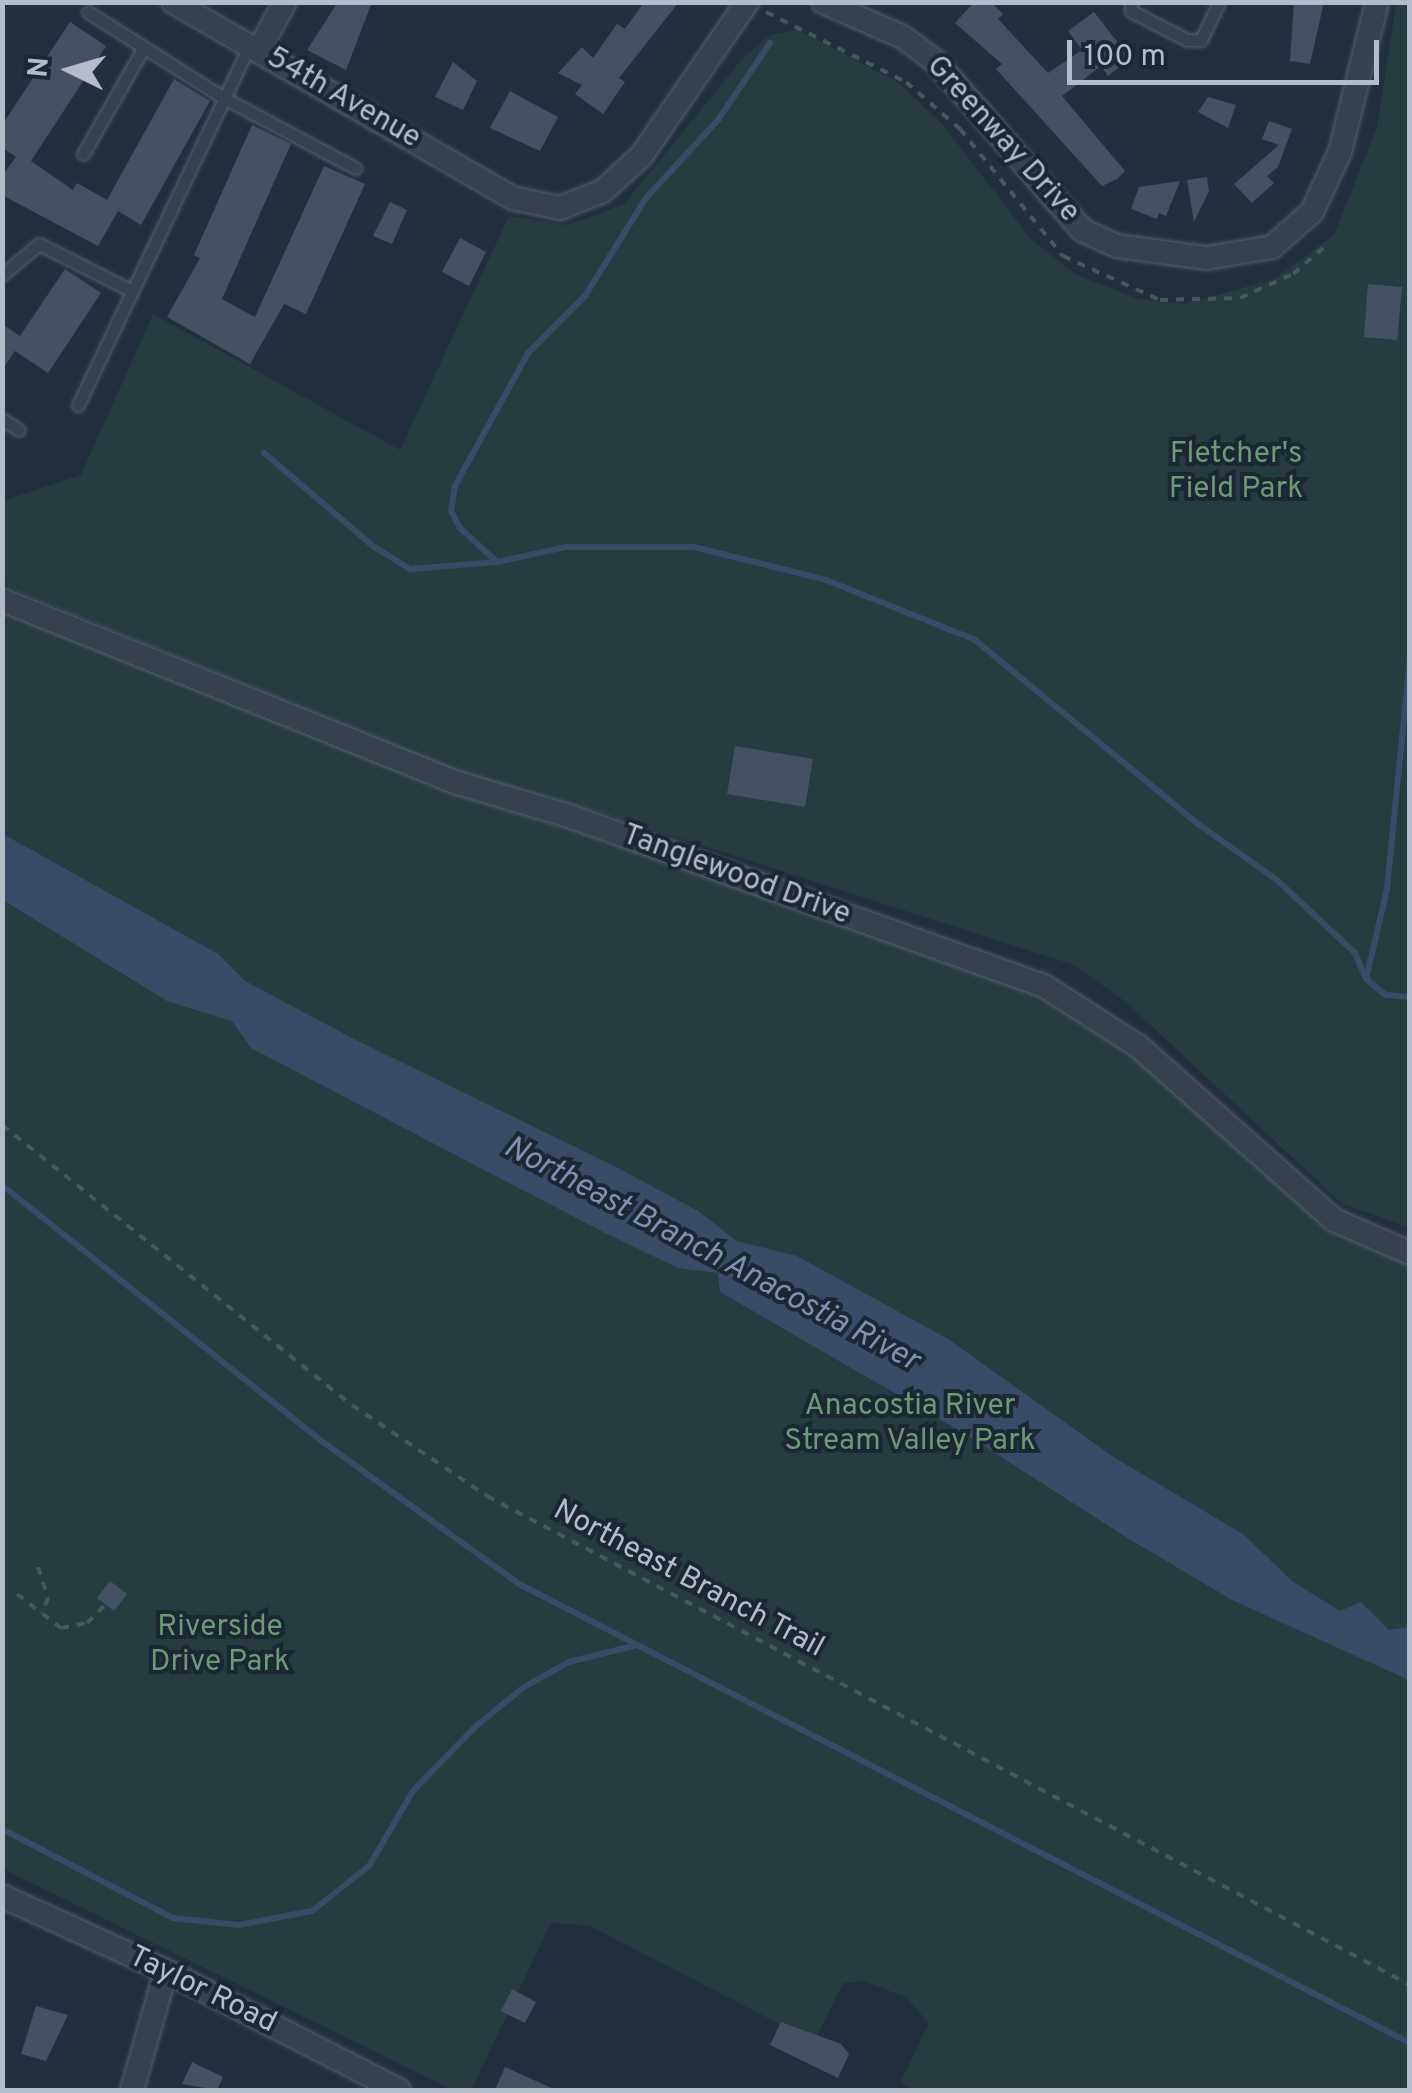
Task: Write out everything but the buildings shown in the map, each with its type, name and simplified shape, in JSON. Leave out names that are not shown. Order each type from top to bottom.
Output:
[{"type":"street","name":"54th Avenue","points":[[173,2],[512,198],[560,208],[584,202],[624,176],[747,2]]},
{"type":"street","points":[[254,47],[285,2]]},
{"type":"street","name":"Greenway Drive","points":[[823,2],[903,37],[936,61],[1082,230],[1117,246],[1164,256],[1238,256],[1294,234],[1325,191],[1358,85],[1377,2]]},
{"type":"street","name":"Tanglewood Drive","points":[[2,600],[458,783],[568,816],[1044,986],[1138,1046],[1334,1220],[1410,1253]]},
{"type":"street","name":"Taylor Road","points":[[2,1896],[166,1971],[399,2090]]},
{"type":"street","points":[[132,2090],[166,1971]]},
{"type":"lane","points":[[1131,2],[1130,10],[1187,40],[1201,40],[1220,2]]},
{"type":"lane","points":[[88,12],[224,98],[355,168]]},
{"type":"lane","points":[[78,405],[224,98],[254,47]]},
{"type":"lane","points":[[83,154],[143,48]]},
{"type":"lane","points":[[2,275],[39,244],[130,290]]},
{"type":"lane","points":[[2,419],[19,430]]},
{"type":"path","name":"Northeast Branch Trail","points":[[2,1126],[352,1405],[487,1496],[1410,1985]]},
{"type":"path","points":[[38,1567],[48,1598],[40,1615]]},
{"type":"path","points":[[16,1594],[52,1624],[75,1626],[106,1604]]},
{"type":"green space","name":"Fletcher's Field Park","points":[[1409,3],[1409,1227],[1342,1204],[1126,1002],[1074,965],[567,802],[476,779],[3,585],[3,501],[81,475],[153,314],[400,450],[509,216],[568,225],[624,204],[743,58],[772,34],[799,30],[899,83],[943,125],[1031,239],[1075,274],[1138,299],[1185,304],[1275,279],[1334,235],[1377,127],[1396,5]]},
{"type":"green space","name":"Anacostia River Stream Valley Park","points":[[3,610],[469,797],[1000,968],[1116,1036],[1331,1231],[1409,1260],[1409,2090],[914,2090],[900,2083],[929,2023],[905,1997],[864,1981],[843,1983],[814,2042],[590,1926],[551,1923],[471,2090],[453,2090],[3,1869]]},
{"type":"water","name":"Northeast Branch Anacostia River","points":[[3,834],[218,954],[245,981],[350,1037],[616,1167],[698,1211],[737,1241],[797,1256],[948,1339],[1115,1458],[1243,1534],[1292,1581],[1340,1611],[1361,1602],[1389,1630],[1409,1627],[1409,1680],[1232,1600],[967,1435],[720,1292],[718,1273],[678,1268],[603,1232],[251,1048],[232,1021],[167,1001],[3,900]]},
{"type":"waterway","points":[[497,562],[460,528],[451,511],[455,486],[528,353],[585,296],[646,198],[718,120],[770,43]]},
{"type":"waterway","points":[[264,453],[373,546],[410,569],[497,562],[566,547],[694,547],[826,580],[975,640],[1198,824],[1277,880],[1355,953],[1366,979]]},
{"type":"waterway","points":[[1410,658],[1387,889],[1366,979],[1386,995],[1410,997]]},
{"type":"waterway","points":[[2,1185],[323,1442],[519,1584],[1410,2043]]},
{"type":"waterway","points":[[2,1829],[173,1918],[239,1925],[312,1911],[369,1866],[413,1791],[476,1726],[524,1687],[569,1662],[633,1646]]},
{"type":"park label","name":"Riverside Drive Park","points":[[220,1645]]}]
